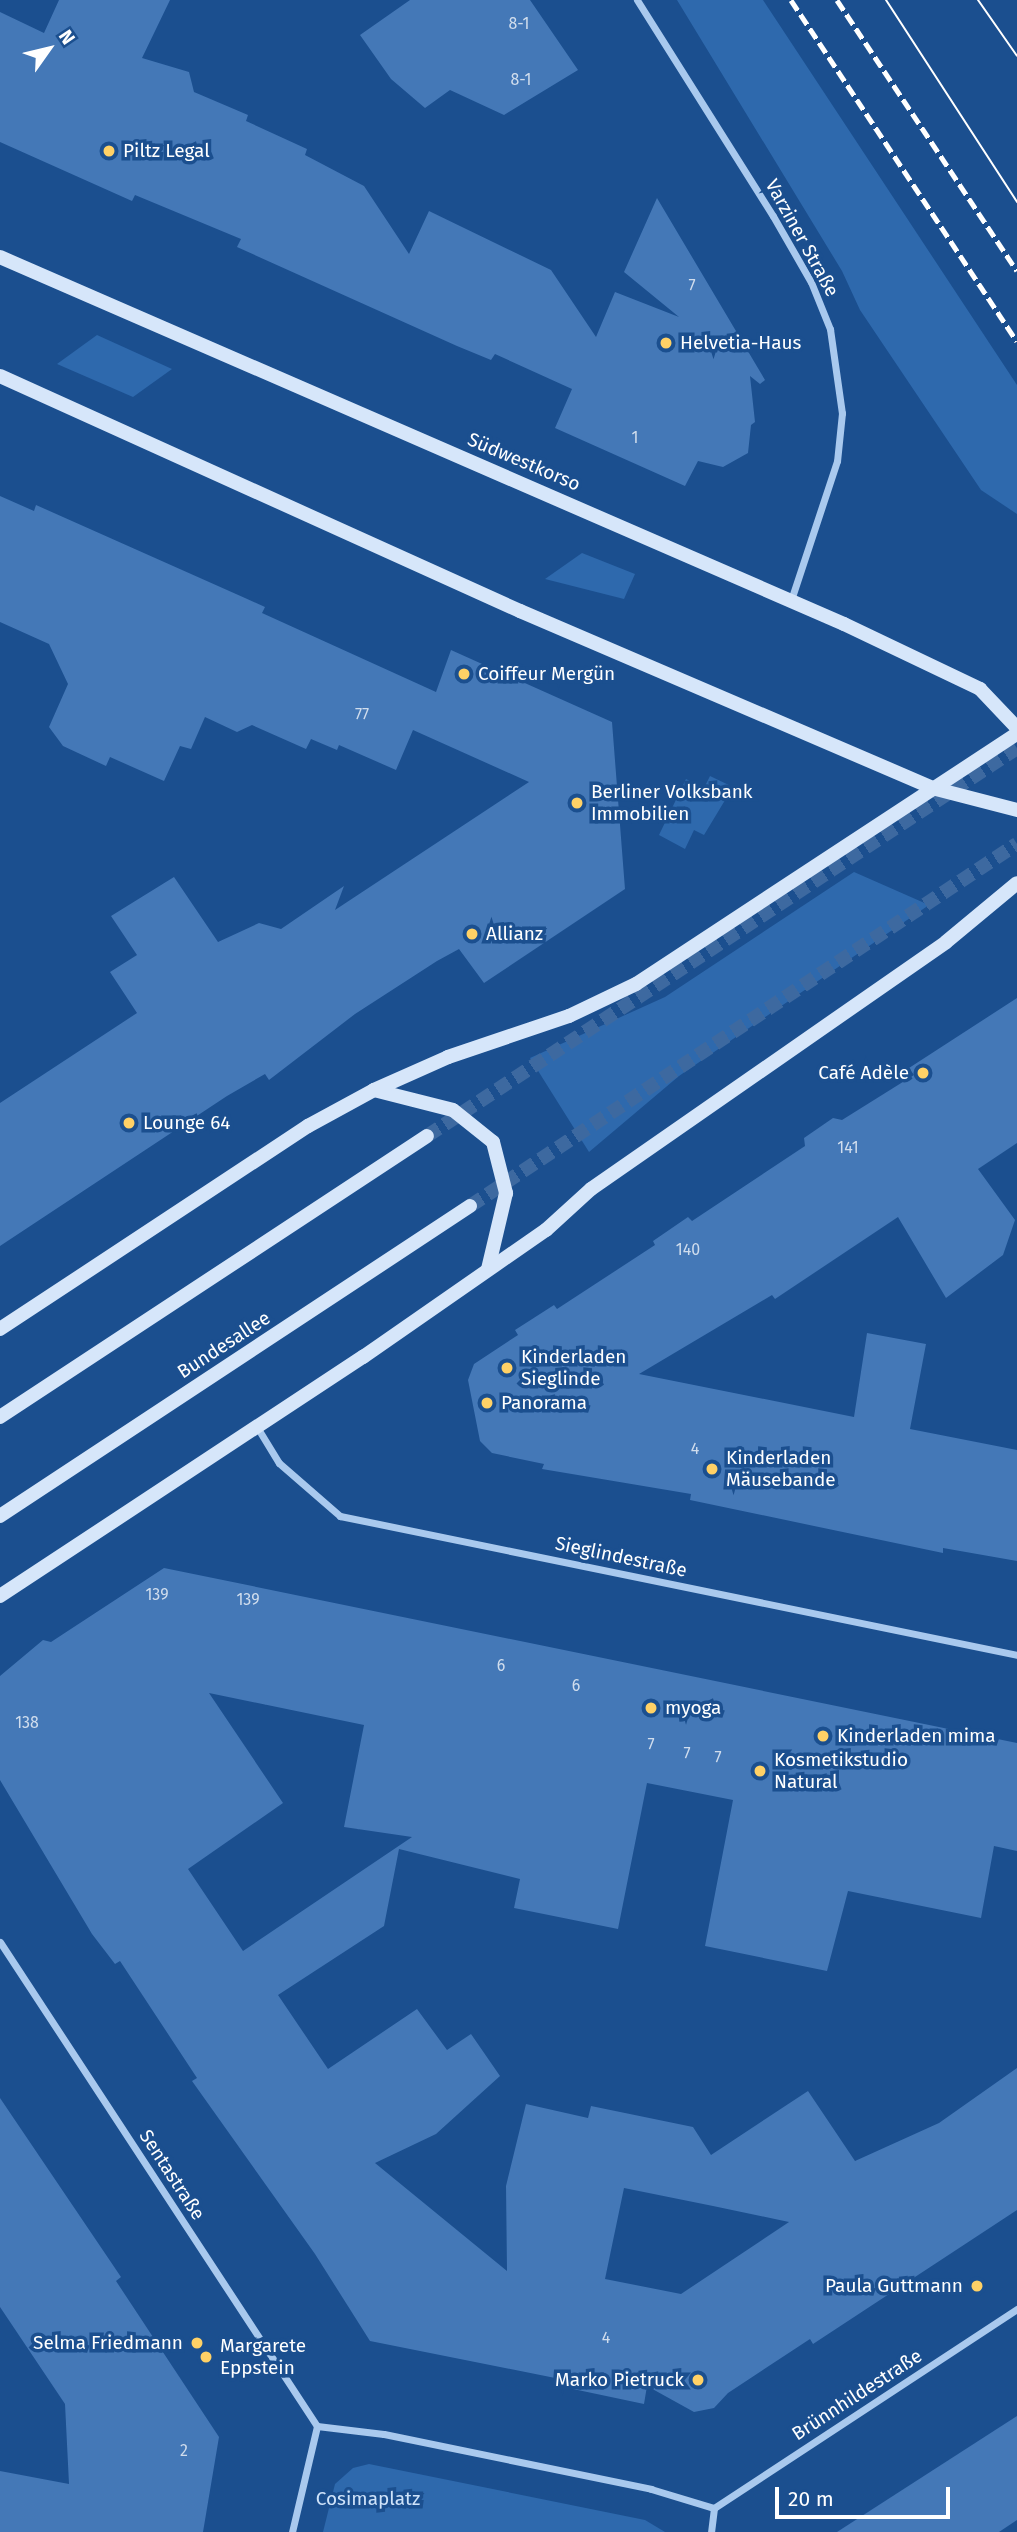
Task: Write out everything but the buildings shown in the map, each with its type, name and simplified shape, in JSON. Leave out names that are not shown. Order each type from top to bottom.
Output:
[{"type":"main road","name":"Südwestkorso","points":[[0,257],[791,600],[980,689],[1017,728]]},
{"type":"main road","points":[[0,376],[520,611],[936,789],[1017,810]]},
{"type":"main road","points":[[0,1329],[307,1126],[374,1090],[448,1057],[569,1016],[636,985],[1017,734]]},
{"type":"main road","points":[[0,1596],[257,1427],[546,1230],[591,1189],[946,942],[1017,883]]},
{"type":"main road","points":[[374,1090],[453,1110],[492,1142],[506,1193],[488,1269]]},
{"type":"main road","points":[[0,1417],[427,1136]]},
{"type":"main road","name":"Bundesallee","points":[[0,1516],[470,1206]]},
{"type":"street","name":"Varziner Straße","points":[[637,0],[773,216],[811,282],[830,329],[842,413],[837,461],[791,600]]},
{"type":"street","name":"Sieglindestraße","points":[[257,1427],[279,1462],[340,1516],[1017,1655]]},
{"type":"street","name":"Sentastraße","points":[[0,1942],[317,2426]]},
{"type":"street","name":"Brünnhildestraße","points":[[714,2508],[1017,2309]]},
{"type":"street","points":[[292,2532],[317,2426],[384,2434],[651,2489],[714,2508],[711,2532]]},
{"type":"green space","points":[[677,0],[763,0],[1017,385],[1017,514],[981,490],[860,310],[842,271]]},
{"type":"green space","points":[[97,335],[172,369],[133,397],[57,364]]},
{"type":"green space","points":[[582,553],[635,574],[624,599],[545,579]]},
{"type":"green space","points":[[710,776],[733,787],[704,835],[694,830],[685,849],[659,835],[686,779],[704,788]]},
{"type":"green space","points":[[854,872],[929,905],[679,1076],[589,1152],[530,1058],[665,997]]},
{"type":"green space","name":"Cosimaplatz","points":[[369,2464],[645,2520],[665,2532],[323,2532],[335,2484],[353,2468]]},
{"type":"tunnel","points":[[427,1136],[1017,748]]},
{"type":"tunnel","points":[[470,1206],[1017,844]]},
{"type":"tram line","points":[[886,0],[1017,202]]},
{"type":"tram line","points":[[978,0],[1017,56]]},
{"type":"railway","points":[[791,0],[1017,341]]},
{"type":"railway","points":[[837,0],[1017,271]]},
{"type":"place","name":"Piltz Legal","points":[[109,151]]},
{"type":"place","name":"Helvetia-Haus","points":[[666,343]]},
{"type":"place","name":"Coiffeur Mergün","points":[[464,674]]},
{"type":"place","name":"Berliner Volksbank Immobilien","points":[[577,803]]},
{"type":"place","name":"Allianz","points":[[472,934]]},
{"type":"place","name":"Café Adèle","points":[[923,1073]]},
{"type":"place","name":"Lounge 64","points":[[129,1123]]},
{"type":"place","name":"Kinderladen Sieglinde","points":[[507,1368]]},
{"type":"place","name":"Panorama","points":[[487,1403]]},
{"type":"place","name":"Kinderladen Mäusebande","points":[[712,1469]]},
{"type":"place","name":"myoga","points":[[651,1708]]},
{"type":"place","name":"Kinderladen mima","points":[[823,1736]]},
{"type":"place","name":"Kosmetikstudio Natural","points":[[760,1771]]},
{"type":"place","name":"Paula Guttmann","points":[[977,2286]]},
{"type":"place","name":"Selma Friedmann","points":[[197,2343]]},
{"type":"place","name":"Margarete Eppstein","points":[[206,2357]]},
{"type":"place","name":"Marko Pietruck","points":[[698,2380]]}]
